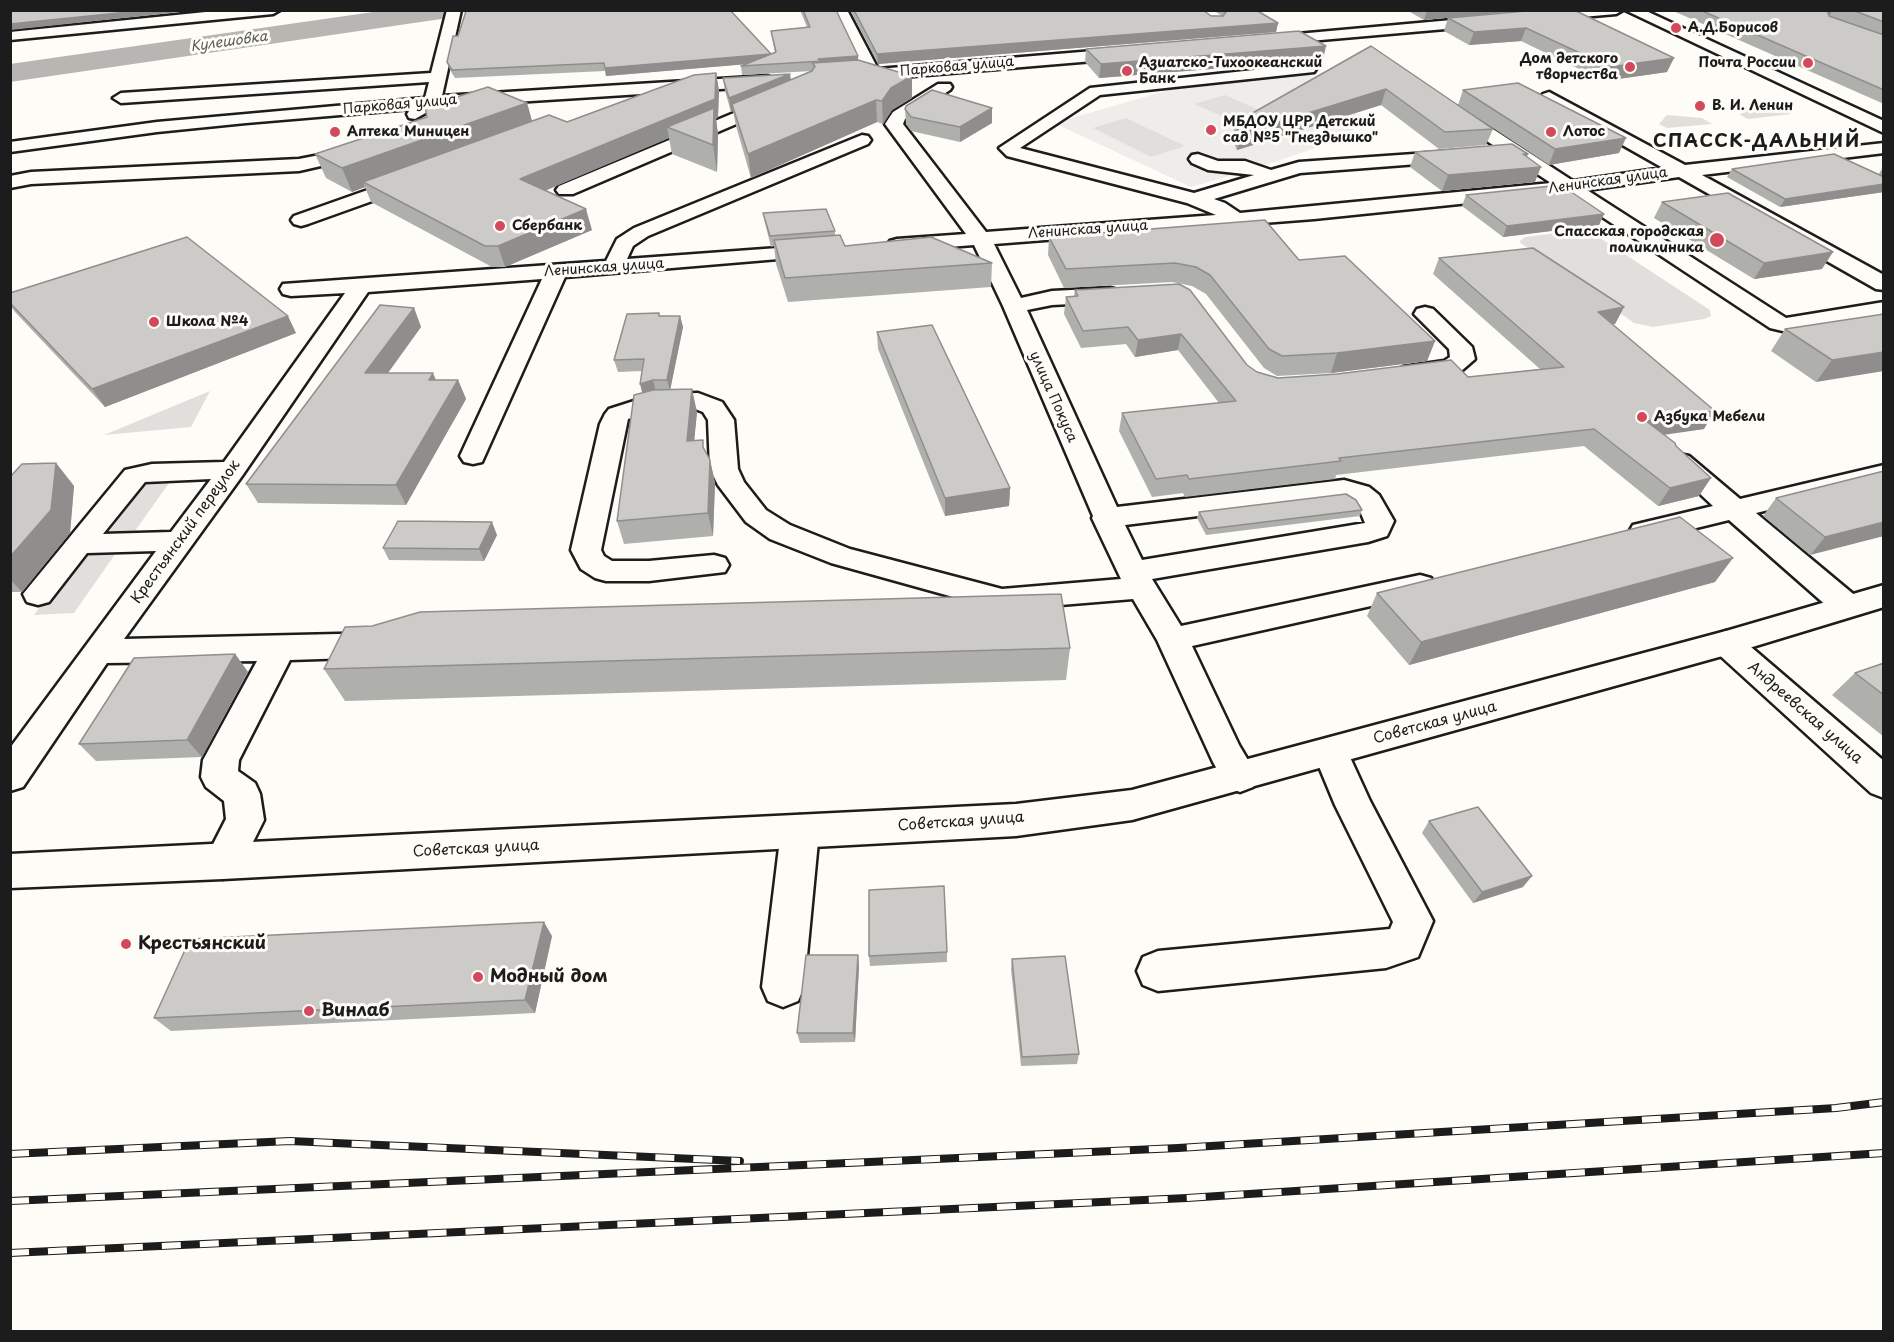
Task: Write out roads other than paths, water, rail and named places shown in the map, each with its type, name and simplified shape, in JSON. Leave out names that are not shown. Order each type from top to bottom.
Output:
[{"type":"street","points":[[10,36],[273,10]]},
{"type":"street","points":[[840,10],[873,74]]},
{"type":"street","points":[[1235,219],[1218,207],[1194,199],[1013,152],[1008,148],[1096,91],[1316,71],[1258,42],[1616,10]]},
{"type":"street","points":[[1632,10],[1884,128]]},
{"type":"street","points":[[397,125],[432,102],[452,17]]},
{"type":"street","name":"Парковая улица","points":[[844,77],[1147,51]]},
{"type":"street","name":"улица Покуса","points":[[982,66],[937,91],[899,116],[894,124],[981,239],[1014,306],[1106,518],[1136,580],[1173,639],[1225,752],[1240,777]]},
{"type":"street","points":[[121,98],[438,78]]},
{"type":"street","name":"Парковая улица","points":[[10,147],[158,127],[432,102],[519,96],[790,87],[566,190]]},
{"type":"street","points":[[246,118],[245,114],[262,88]]},
{"type":"street","points":[[519,96],[540,111]]},
{"type":"street","points":[[1549,97],[1883,283]]},
{"type":"street","points":[[1437,101],[1778,323],[1786,325],[1884,309]]},
{"type":"street","points":[[10,182],[31,178],[298,165],[341,156],[380,136]]},
{"type":"street","points":[[613,268],[624,243],[641,232],[862,140]]},
{"type":"street","name":"Ленинская улица","points":[[874,247],[1314,213],[1568,187],[1884,148]]},
{"type":"street","points":[[1194,199],[1299,168],[1511,151]]},
{"type":"street","points":[[1198,159],[1215,166],[1257,168],[1272,177],[1314,213]]},
{"type":"street","points":[[301,220],[423,176]]},
{"type":"street","name":"Ленинская улица","points":[[291,289],[361,286],[838,250]]},
{"type":"street","points":[[473,456],[556,272]]},
{"type":"street","name":"Крестьянский переулок","points":[[10,777],[98,651],[232,470],[361,286]]},
{"type":"street","points":[[1014,306],[1052,298],[1128,294]]},
{"type":"street","points":[[1386,375],[1451,367],[1463,359],[1460,347],[1425,315]]},
{"type":"street","points":[[714,565],[649,571],[606,571],[592,562],[586,550],[613,424],[618,414],[656,402],[698,401],[713,407],[721,420],[724,469],[732,485],[756,516],[780,532],[841,556],[1000,599]]},
{"type":"street","points":[[1679,462],[1847,606]]},
{"type":"street","points":[[38,594],[135,476],[152,472],[232,470]]},
{"type":"street","points":[[1620,538],[1884,473]]},
{"type":"street","points":[[905,603],[1000,599],[1136,580],[1368,533],[1377,529],[1380,521],[1369,501],[1359,493],[1344,489],[1106,518]]},
{"type":"street","points":[[78,544],[179,542]]},
{"type":"street","points":[[1173,639],[1446,579]]},
{"type":"street","name":"Советская улица","points":[[10,871],[1017,820],[1132,805],[1726,643],[1884,596]]},
{"type":"street","points":[[98,651],[280,649],[390,644],[411,638]]},
{"type":"street","name":"Андреевская улица","points":[[1726,643],[1882,779]]},
{"type":"street","points":[[223,862],[245,820],[242,794],[219,777],[221,760],[280,649]]},
{"type":"street","points":[[1158,971],[1386,949],[1404,944],[1413,921],[1353,805],[1332,752]]},
{"type":"street","points":[[783,987],[800,831]]},
{"type":"waterway","name":"Кулешовка","points":[[10,73],[448,10]]},
{"type":"railway","points":[[10,1201],[1178,1148],[1836,1108],[1884,1102]]},
{"type":"railway","points":[[10,1154],[290,1141],[740,1161]]},
{"type":"railway","points":[[10,1253],[1187,1198],[1884,1153]]},
{"type":"place","name":"А.Д.Борисов","points":[[1676,28]]},
{"type":"place","name":"Почта России","points":[[1808,63]]},
{"type":"place","name":"Дом детского творчества","points":[[1630,67]]},
{"type":"place","name":"Азиатско-Тихоокеанский Банк","points":[[1127,71]]},
{"type":"place","name":"В. И. Ленин","points":[[1700,106]]},
{"type":"place","name":"МБДОУ ЦРР Детский сад №5 \"Гнездышко\"","points":[[1211,130]]},
{"type":"place","name":"Аптека Миницен","points":[[335,132]]},
{"type":"place","name":"Лотос","points":[[1551,132]]},
{"type":"place","name":"Сбербанк","points":[[500,226]]},
{"type":"place","name":"Спасская городская поликлиника","points":[[1717,240]]},
{"type":"place","name":"Школа №4","points":[[154,322]]},
{"type":"place","name":"Азбука Мебели","points":[[1642,417]]},
{"type":"place","name":"Крестьянский","points":[[126,944]]},
{"type":"place","name":"Модный дом","points":[[478,977]]},
{"type":"place","name":"Винлаб","points":[[309,1011]]},
{"type":"district","name":"СПАССК-ДАЛЬНИЙ","points":[[1757,142]]}]
